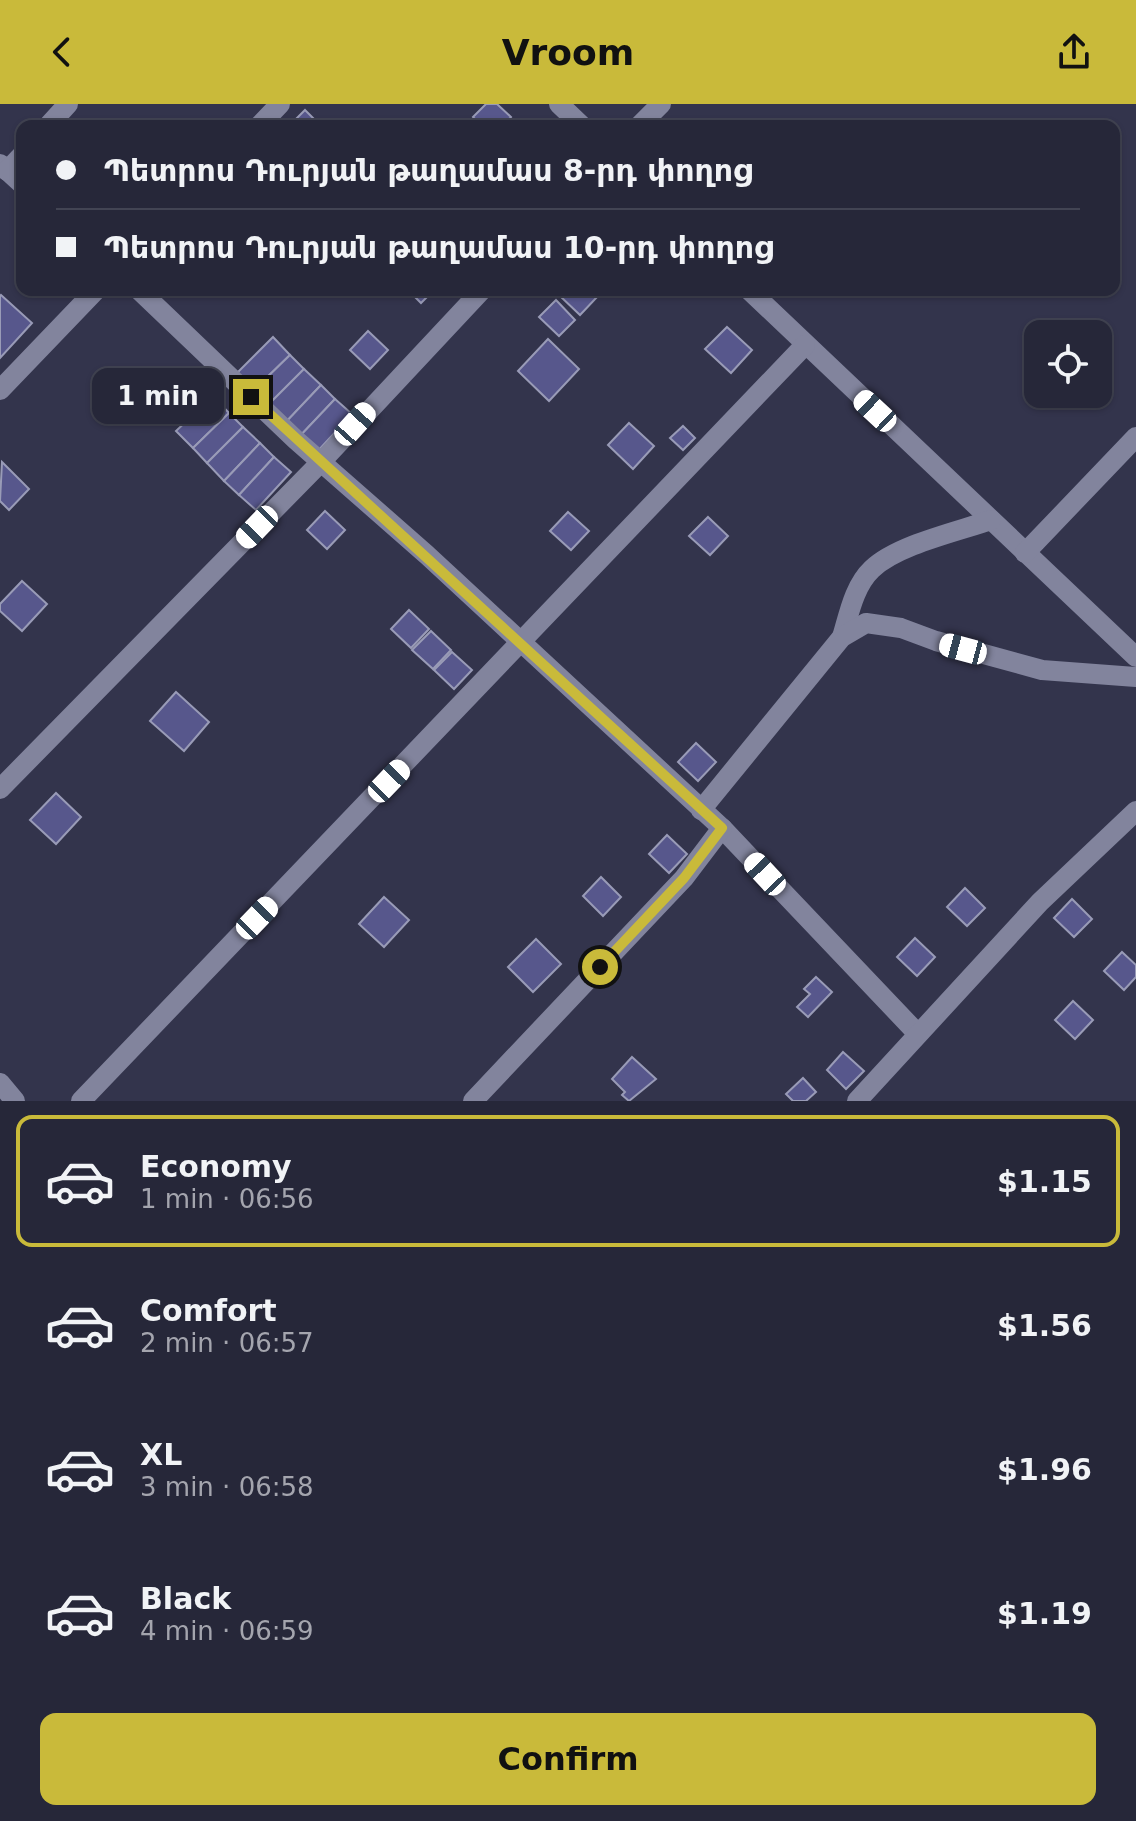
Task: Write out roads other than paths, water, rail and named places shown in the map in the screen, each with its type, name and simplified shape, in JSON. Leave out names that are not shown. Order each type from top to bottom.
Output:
[{"type":"street","points":[[53,120],[68,104]]},
{"type":"street","points":[[265,120],[280,104]]},
{"type":"street","points":[[559,104],[576,120]]},
{"type":"street","points":[[645,120],[661,104]]},
{"type":"street","points":[[0,390],[90,296]]},
{"type":"street","points":[[145,296],[321,462],[722,828],[917,1033]]},
{"type":"street","points":[[0,789],[321,462],[476,296]]},
{"type":"street","points":[[755,296],[1136,657]]},
{"type":"street","points":[[81,1101],[805,345]]},
{"type":"street","points":[[1025,553],[1136,437]]},
{"type":"street","points":[[842,637],[855,596],[870,570],[893,554],[991,520]]},
{"type":"street","points":[[701,810],[842,637],[866,623],[901,628],[1042,670],[1136,677]]},
{"type":"street","points":[[857,1101],[1040,902],[1136,811]]},
{"type":"street","points":[[473,1101],[684,878],[722,828]]},
{"type":"street","points":[[0,1083],[15,1101]]}]
